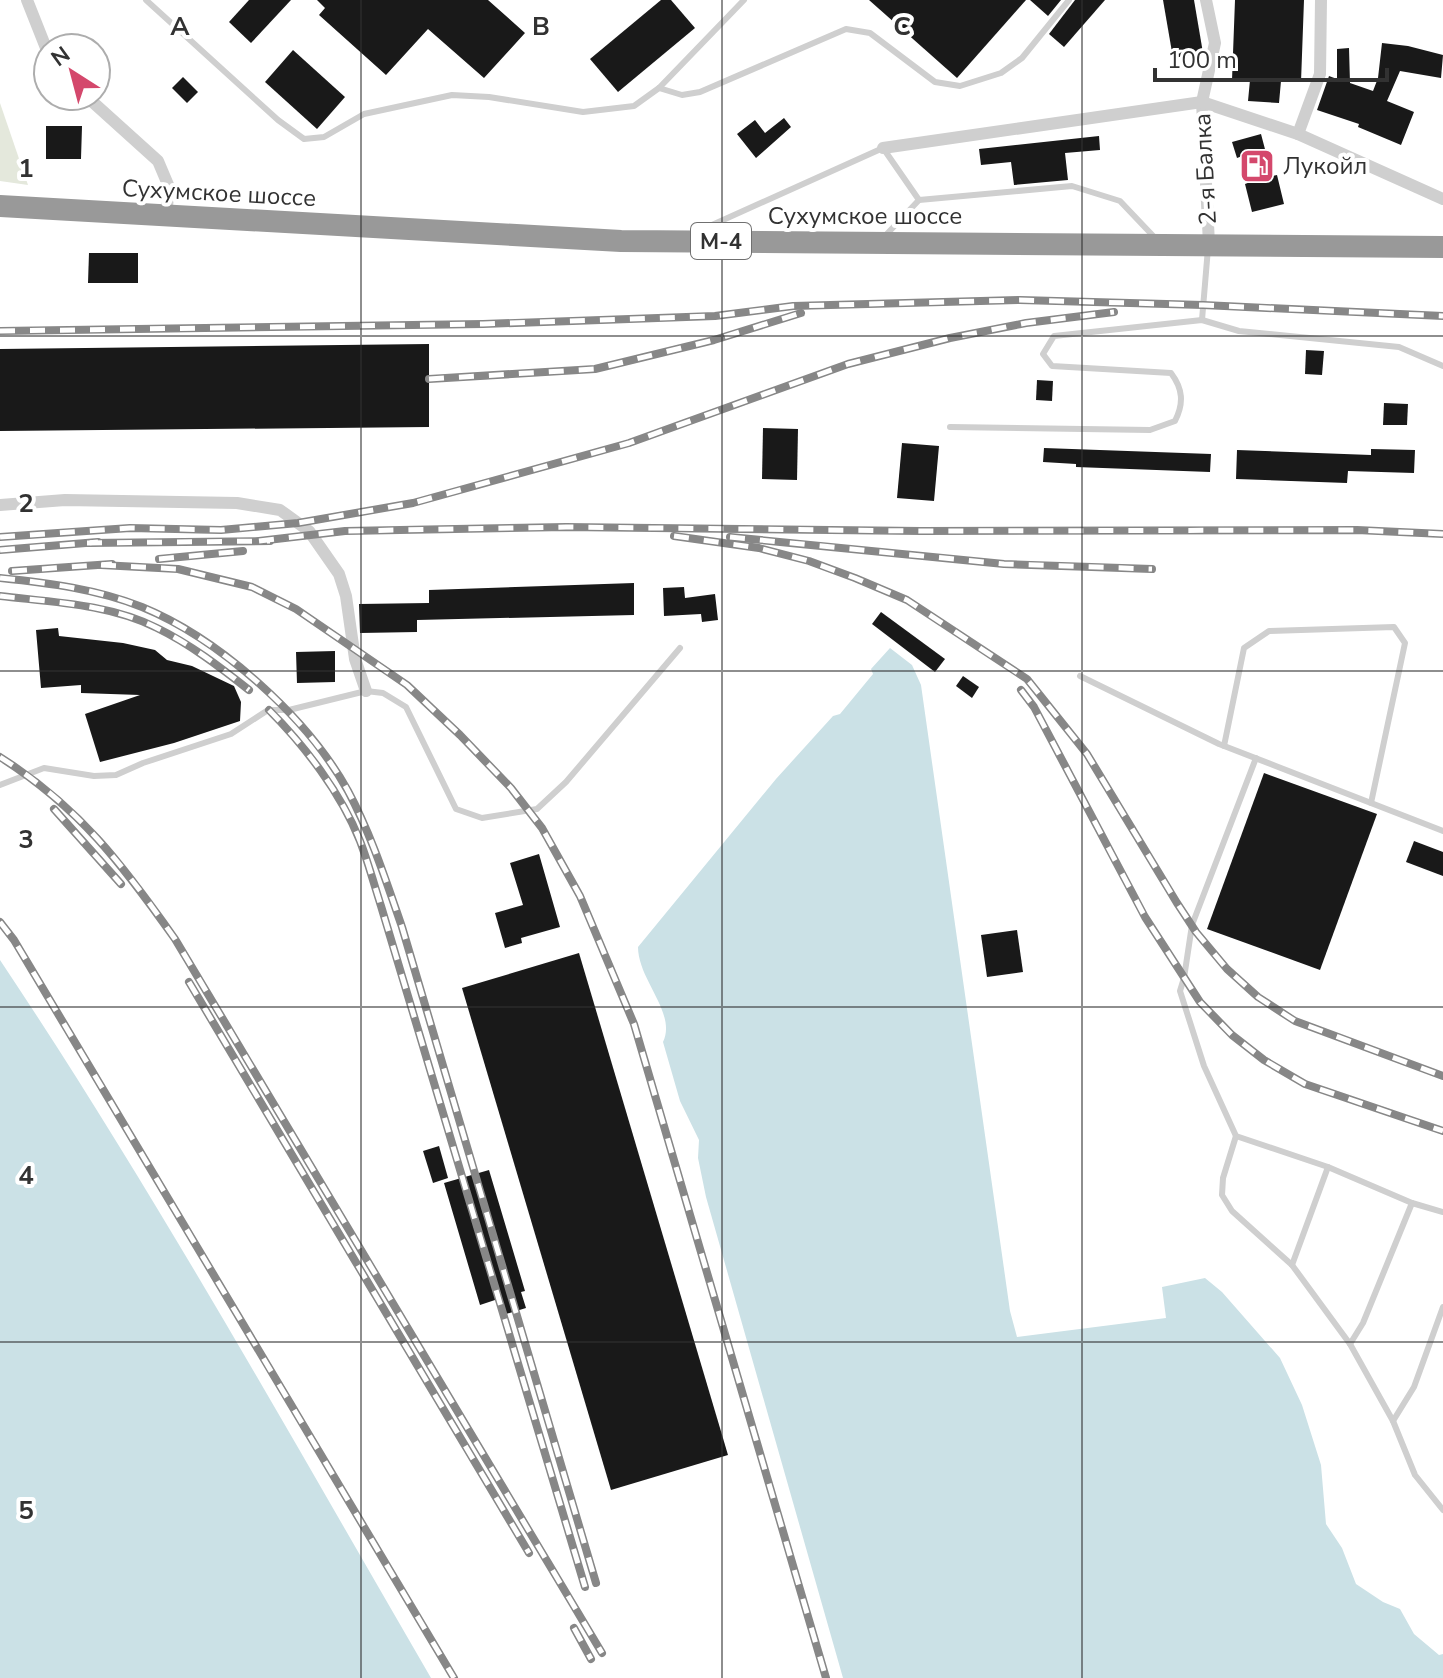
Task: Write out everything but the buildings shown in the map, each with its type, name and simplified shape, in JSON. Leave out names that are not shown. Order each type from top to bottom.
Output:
[{"type":"highway","name":"Сухумское шоссе","points":[[0,206],[621,241],[1443,247]]},
{"type":"street","points":[[27,0],[40,32]]},
{"type":"street","name":"2-я Балка","points":[[1206,0],[1215,43],[1202,102],[1209,244]]},
{"type":"street","points":[[1298,134],[1320,74],[1321,0]]},
{"type":"street","points":[[883,148],[1202,102],[1298,134],[1443,199]]},
{"type":"street","points":[[104,112],[158,161],[169,187],[166,216]]},
{"type":"street","points":[[0,505],[65,500],[190,502],[237,503],[280,510],[309,531],[339,574],[346,596],[355,659],[366,691]]},
{"type":"lane","points":[[146,0],[278,120],[304,139],[324,137],[364,114],[452,95],[489,97],[583,112],[634,106],[659,88],[744,0]]},
{"type":"lane","points":[[659,88],[682,95],[700,92],[846,29],[870,33],[935,82],[960,86],[1001,73],[1022,58],[1069,0]]},
{"type":"lane","points":[[675,241],[883,148],[919,200]]},
{"type":"lane","points":[[878,242],[919,200],[1072,186],[1120,201],[1162,244]]},
{"type":"lane","points":[[1202,320],[1209,244]]},
{"type":"lane","points":[[950,427],[1150,430],[1175,421],[1181,408],[1180,385],[1171,373],[1052,366],[1043,354],[1054,336],[1202,320],[1239,331],[1399,347],[1443,366]]},
{"type":"lane","points":[[1224,746],[1244,648],[1269,631],[1394,627],[1405,643],[1371,803]]},
{"type":"lane","points":[[0,785],[44,768],[94,776],[116,775],[231,734],[268,710],[289,710],[366,691],[383,693],[406,707],[456,809],[482,818],[537,809],[566,782],[680,648]]},
{"type":"lane","points":[[1080,676],[1224,746],[1443,831]]},
{"type":"lane","points":[[1256,758],[1192,925],[1180,991],[1204,1066],[1236,1136],[1223,1178],[1222,1195],[1232,1211],[1292,1265],[1350,1344],[1393,1421],[1415,1475],[1443,1510]]},
{"type":"lane","points":[[1236,1136],[1328,1167],[1412,1203],[1443,1212]]},
{"type":"lane","points":[[1292,1265],[1328,1167]]},
{"type":"lane","points":[[1350,1344],[1363,1323],[1412,1203]]},
{"type":"lane","points":[[1393,1421],[1414,1387],[1443,1307]]},
{"type":"shaded area","points":[[0,103],[28,185],[0,181]]},
{"type":"shaded area","points":[[890,648],[912,665],[921,685],[1010,1311],[1017,1337],[1166,1318],[1162,1287],[1205,1278],[1222,1292],[1280,1358],[1302,1405],[1321,1465],[1326,1524],[1342,1548],[1356,1584],[1400,1609],[1414,1634],[1439,1655],[1443,1654],[1443,1678],[843,1678],[706,1197],[698,1158],[699,1140],[680,1101],[663,1042],[665,1020],[644,972],[638,947],[776,779],[833,716],[840,714],[873,674],[871,669]]},
{"type":"shaded area","points":[[0,960],[168,1226],[431,1678],[0,1678]]},
{"type":"railway","points":[[0,331],[483,324],[715,316],[793,306],[1020,300],[1443,316]]},
{"type":"railway","points":[[0,537],[130,528],[221,530],[298,523],[413,503],[629,443],[848,364],[950,338],[1026,323],[1114,312]]},
{"type":"railway","points":[[429,379],[595,369],[714,340],[801,313]]},
{"type":"railway","points":[[259,541],[345,531],[566,527],[921,531],[1357,530],[1443,534]]},
{"type":"railway","points":[[674,536],[759,548],[809,561],[855,578],[907,600],[1027,679],[1087,754],[1177,903],[1227,969],[1258,997],[1295,1021],[1443,1076]]},
{"type":"railway","points":[[730,537],[1004,564],[1152,569]]},
{"type":"railway","points":[[87,543],[270,541]]},
{"type":"railway","points":[[0,550],[98,542]]},
{"type":"railway","points":[[159,559],[243,551]]},
{"type":"railway","points":[[12,571],[112,564]]},
{"type":"railway","points":[[101,565],[178,569],[252,587],[296,609],[407,685],[511,788],[542,828],[580,896],[634,1024],[826,1678]]},
{"type":"railway","points":[[0,578],[108,596],[172,621],[231,660],[286,709],[331,763],[348,791],[371,841],[402,927],[596,1583]]},
{"type":"railway","points":[[0,596],[80,605],[139,620],[193,649],[249,690]]},
{"type":"railway","points":[[1021,690],[1034,707],[1145,917],[1200,1002],[1232,1035],[1264,1060],[1305,1084],[1443,1131]]},
{"type":"railway","points":[[269,710],[309,755],[332,788],[363,849],[585,1587]]},
{"type":"railway","points":[[0,757],[54,796],[77,817],[137,886],[175,939],[602,1653]]},
{"type":"railway","points":[[54,809],[121,884]]},
{"type":"railway","points":[[0,922],[14,940],[454,1678]]},
{"type":"railway","points":[[189,982],[529,1553]]},
{"type":"railway","points":[[574,1628],[591,1659]]},
{"type":"place","name":"Лукойл","points":[[1257,166]]}]
